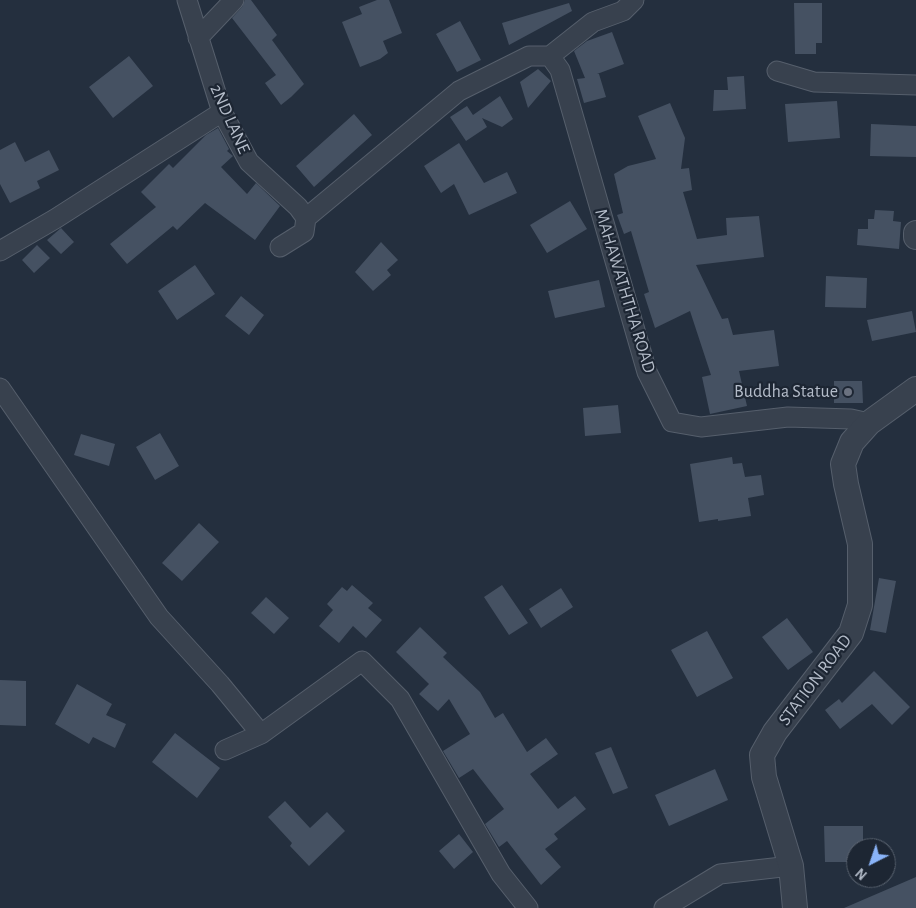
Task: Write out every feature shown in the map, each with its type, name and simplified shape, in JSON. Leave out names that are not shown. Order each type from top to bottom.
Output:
[{"type":"street","name":"2ND LANE","points":[[187,0],[222,112],[249,162],[298,207],[306,218]]},
{"type":"street","points":[[198,38],[234,0]]},
{"type":"street","points":[[280,247],[304,232],[306,218],[459,91],[529,56],[550,56],[593,22],[626,4]]},
{"type":"street","name":"MAHAWATHTHA ROAD","points":[[550,56],[560,70],[647,372],[672,422],[701,427],[788,417],[851,418],[869,423]]},
{"type":"street","points":[[778,71],[814,82],[916,85]]},
{"type":"street","points":[[0,251],[55,219],[222,112]]},
{"type":"street","points":[[0,388],[159,617],[220,684],[261,734]]},
{"type":"street","name":"STATION ROAD","points":[[795,908],[791,866],[764,778],[762,754],[775,732],[851,633],[860,605],[860,544],[846,484],[844,464],[852,442],[869,423],[916,389]]},
{"type":"street","points":[[224,750],[261,734],[362,661],[400,699],[500,874],[528,908]]},
{"type":"street","points":[[664,908],[720,874],[791,866]]},
{"type":"building","points":[[245,0],[251,0],[277,35],[272,40],[304,84],[281,105],[265,83],[276,75],[232,18],[242,7]]},
{"type":"building","points":[[377,0],[389,0],[402,33],[383,41],[388,53],[380,59],[360,67],[342,22],[362,14],[359,7]]},
{"type":"building","points":[[569,3],[572,11],[509,45],[502,23]]},
{"type":"building","points":[[794,3],[822,3],[822,43],[816,43],[816,54],[795,54]]},
{"type":"building","points":[[460,21],[481,60],[457,72],[436,34]]},
{"type":"building","points":[[612,32],[624,64],[597,74],[599,74],[606,97],[584,103],[577,79],[585,78],[574,51],[587,41]]},
{"type":"building","points":[[129,56],[153,86],[113,118],[89,87]]},
{"type":"building","points":[[538,69],[551,81],[528,108],[520,82]]},
{"type":"building","points":[[744,76],[746,109],[713,111],[714,90],[728,90],[727,77]]},
{"type":"building","points":[[500,96],[513,119],[502,127],[482,118],[487,127],[466,141],[450,117],[467,106],[473,115]]},
{"type":"building","points":[[837,101],[840,138],[788,142],[785,104]]},
{"type":"building","points":[[670,103],[685,138],[681,169],[689,168],[692,190],[683,192],[697,239],[727,235],[726,218],[759,216],[764,257],[696,265],[722,319],[728,318],[733,335],[774,330],[779,366],[739,371],[747,406],[710,414],[702,377],[711,375],[690,311],[655,328],[644,294],[649,292],[631,231],[624,234],[617,215],[623,213],[614,174],[628,166],[656,159],[638,116]]},
{"type":"building","points":[[354,114],[372,135],[314,187],[296,166]]},
{"type":"building","points":[[871,124],[916,126],[916,157],[870,156]]},
{"type":"building","points":[[218,128],[229,149],[227,151],[233,156],[221,167],[247,194],[256,183],[280,206],[255,240],[205,203],[177,230],[173,226],[127,264],[110,244],[156,207],[141,192],[169,164],[173,168],[206,135]]},
{"type":"building","points":[[15,142],[25,162],[49,150],[59,170],[37,181],[40,188],[10,203],[0,184],[0,150]]},
{"type":"building","points":[[459,143],[484,183],[507,172],[517,193],[469,215],[454,184],[441,193],[424,166]]},
{"type":"building","points":[[570,201],[587,229],[547,253],[530,225]]},
{"type":"building","points":[[875,210],[894,211],[893,221],[901,222],[899,249],[857,245],[858,229],[868,229],[868,219],[874,219]]},
{"type":"building","points":[[61,228],[74,242],[61,254],[47,240]]},
{"type":"building","points":[[381,242],[398,260],[387,270],[391,275],[373,291],[355,272]]},
{"type":"building","points":[[37,245],[50,258],[34,273],[22,260]]},
{"type":"building","points":[[195,265],[215,294],[177,320],[158,291]]},
{"type":"building","points":[[826,276],[867,278],[866,308],[825,307]]},
{"type":"building","points":[[599,280],[605,307],[555,318],[548,291]]},
{"type":"building","points":[[241,296],[264,315],[249,335],[225,316]]},
{"type":"building","points":[[912,311],[916,332],[872,341],[867,320]]},
{"type":"building","name":"Buddha Statue","points":[[834,381],[862,381],[863,403],[834,403]]},
{"type":"building","points":[[618,405],[621,433],[585,436],[583,408]]},
{"type":"building","points":[[160,433],[179,466],[155,480],[136,447]]},
{"type":"building","points":[[81,434],[115,444],[109,466],[74,455]]},
{"type":"building","points":[[732,457],[733,464],[742,463],[745,477],[761,475],[764,495],[748,498],[751,516],[699,522],[690,464]]},
{"type":"building","points":[[199,523],[219,542],[182,581],[162,563]]},
{"type":"building","points":[[879,578],[896,581],[886,633],[870,630]]},
{"type":"building","points":[[352,585],[373,603],[368,608],[382,620],[366,638],[353,626],[339,643],[319,626],[333,610],[327,604],[342,587],[347,591]]},
{"type":"building","points":[[502,585],[528,623],[509,635],[484,597]]},
{"type":"building","points":[[561,588],[573,607],[541,628],[529,609]]},
{"type":"building","points":[[266,597],[289,618],[274,634],[251,613]]},
{"type":"building","points":[[787,618],[813,652],[788,670],[762,637]]},
{"type":"building","points":[[420,627],[447,653],[443,657],[480,692],[495,718],[503,713],[527,752],[546,738],[558,754],[530,774],[558,809],[575,796],[586,809],[554,834],[558,839],[545,849],[561,867],[541,885],[507,841],[499,847],[485,824],[504,809],[473,769],[459,778],[443,751],[470,734],[449,699],[438,711],[419,694],[429,684],[396,652]]},
{"type":"building","points":[[707,631],[733,678],[697,697],[671,650]]},
{"type":"building","points":[[874,671],[910,707],[892,725],[872,704],[840,729],[825,710],[839,699],[842,703]]},
{"type":"building","points":[[0,680],[26,681],[26,726],[0,725]]},
{"type":"building","points":[[77,684],[112,704],[106,715],[126,724],[115,748],[93,737],[89,744],[55,724]]},
{"type":"building","points":[[175,733],[220,768],[197,798],[152,762]]},
{"type":"building","points":[[611,747],[628,788],[613,794],[595,753]]},
{"type":"building","points":[[715,769],[728,800],[669,826],[655,795]]},
{"type":"building","points":[[285,801],[310,828],[327,812],[345,831],[309,866],[290,846],[292,843],[268,817]]},
{"type":"building","points":[[824,826],[863,826],[863,838],[846,838],[846,862],[825,862]]},
{"type":"building","points":[[459,834],[473,852],[454,869],[439,851]]},
{"type":"building","points":[[916,877],[916,908],[844,908],[890,888],[896,888],[896,886]]},
{"type":"place","name":"Buddha Statue","points":[[848,392]]}]
